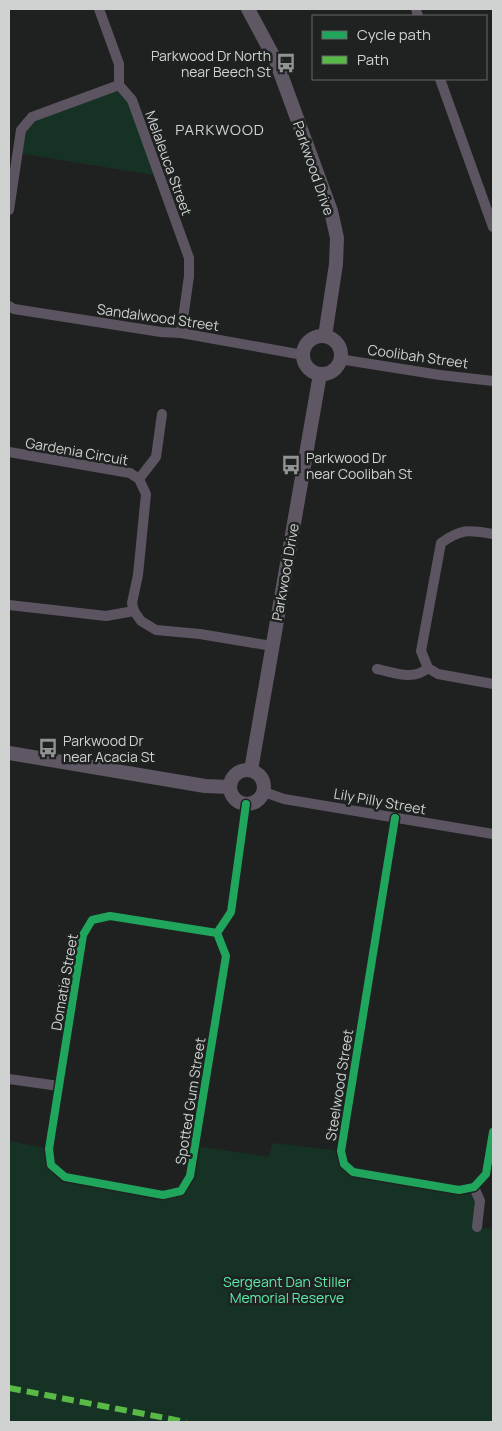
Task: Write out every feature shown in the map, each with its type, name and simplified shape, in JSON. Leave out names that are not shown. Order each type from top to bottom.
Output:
[{"type":"street","points":[[9,210],[21,130],[32,117],[118,85],[119,64],[98,9]]},
{"type":"street","name":"Parkwood Drive","points":[[250,9],[276,61],[331,211],[337,238],[336,264],[325,336]]},
{"type":"street","points":[[440,80],[493,227]]},
{"type":"street","name":"Melaleuca Street","points":[[118,85],[132,100],[189,258],[189,276],[181,333]]},
{"type":"street","name":"Sandalwood Street","points":[[9,306],[14,309],[161,332],[181,333],[303,355]]},
{"type":"street","points":[[325,336],[337,344],[341,354],[334,369],[320,374],[308,368],[303,355],[304,348],[309,341],[316,337],[325,336]]},
{"type":"street","name":"Coolibah Street","points":[[339,359],[440,375],[493,380]]},
{"type":"street","name":"Parkwood Drive","points":[[251,770],[320,374]]},
{"type":"street","name":"Gardenia Circuit","points":[[139,479],[156,456],[162,414]]},
{"type":"street","name":"Gardenia Circuit","points":[[9,452],[130,473],[139,479],[146,494],[138,575],[133,595],[134,611]]},
{"type":"street","points":[[493,534],[470,530],[455,533],[441,542],[421,651],[428,668],[438,674],[493,684]]},
{"type":"street","points":[[9,606],[106,616],[134,611],[141,621],[156,630],[200,634],[272,646]]},
{"type":"street","points":[[376,669],[412,676],[422,673],[428,668]]},
{"type":"street","points":[[9,753],[205,786],[230,787]]},
{"type":"street","points":[[244,770],[251,770],[262,778],[264,792],[258,801],[246,804],[234,799],[230,787],[234,776],[244,770]]},
{"type":"street","name":"Lily Pilly Street","points":[[264,792],[284,798],[493,834]]},
{"type":"street","points":[[217,932],[231,912],[246,804]]},
{"type":"street","name":"Steelwood Street","points":[[395,818],[341,1151],[344,1164],[353,1172],[458,1190],[474,1187]]},
{"type":"street","name":"Domatia Street","points":[[59,1086],[83,935],[92,920],[110,916],[217,932]]},
{"type":"street","name":"Spotted Gum Street","points":[[59,1086],[48,1148],[51,1165],[65,1177],[163,1195],[181,1190],[190,1176],[226,956],[217,932]]},
{"type":"street","points":[[9,1079],[59,1086]]},
{"type":"street","points":[[477,1227],[480,1201],[474,1187],[486,1174],[493,1132]]},
{"type":"green space","points":[[119,85],[132,100],[159,176],[18,153],[32,117]]},
{"type":"green space","name":"Sergeant Dan Stiller Memorial Reserve","points":[[9,1141],[49,1149],[51,1165],[65,1177],[163,1195],[181,1190],[195,1146],[269,1157],[272,1143],[341,1151],[353,1172],[458,1190],[474,1187],[477,1227],[493,1229],[493,1422],[9,1422]]},
{"type":"marked path","points":[[9,1388],[186,1422]]},
{"type":"cycle path","points":[[217,933],[110,916],[92,920],[83,935],[49,1149],[51,1165],[65,1177],[163,1195],[181,1191],[190,1176],[226,956],[217,933],[231,912],[246,804]]},
{"type":"cycle path","points":[[395,818],[341,1151],[344,1164],[353,1172],[459,1190],[474,1187],[486,1174],[493,1132]]},
{"type":"place","name":"Parkwood Dr North near Beech St","points":[[286,63]]},
{"type":"place","name":"Parkwood Dr near Coolibah St","points":[[291,465]]},
{"type":"place","name":"Parkwood Dr near Acacia St","points":[[48,748]]},
{"type":"district","name":"PARKWOOD","points":[[220,129]]}]
